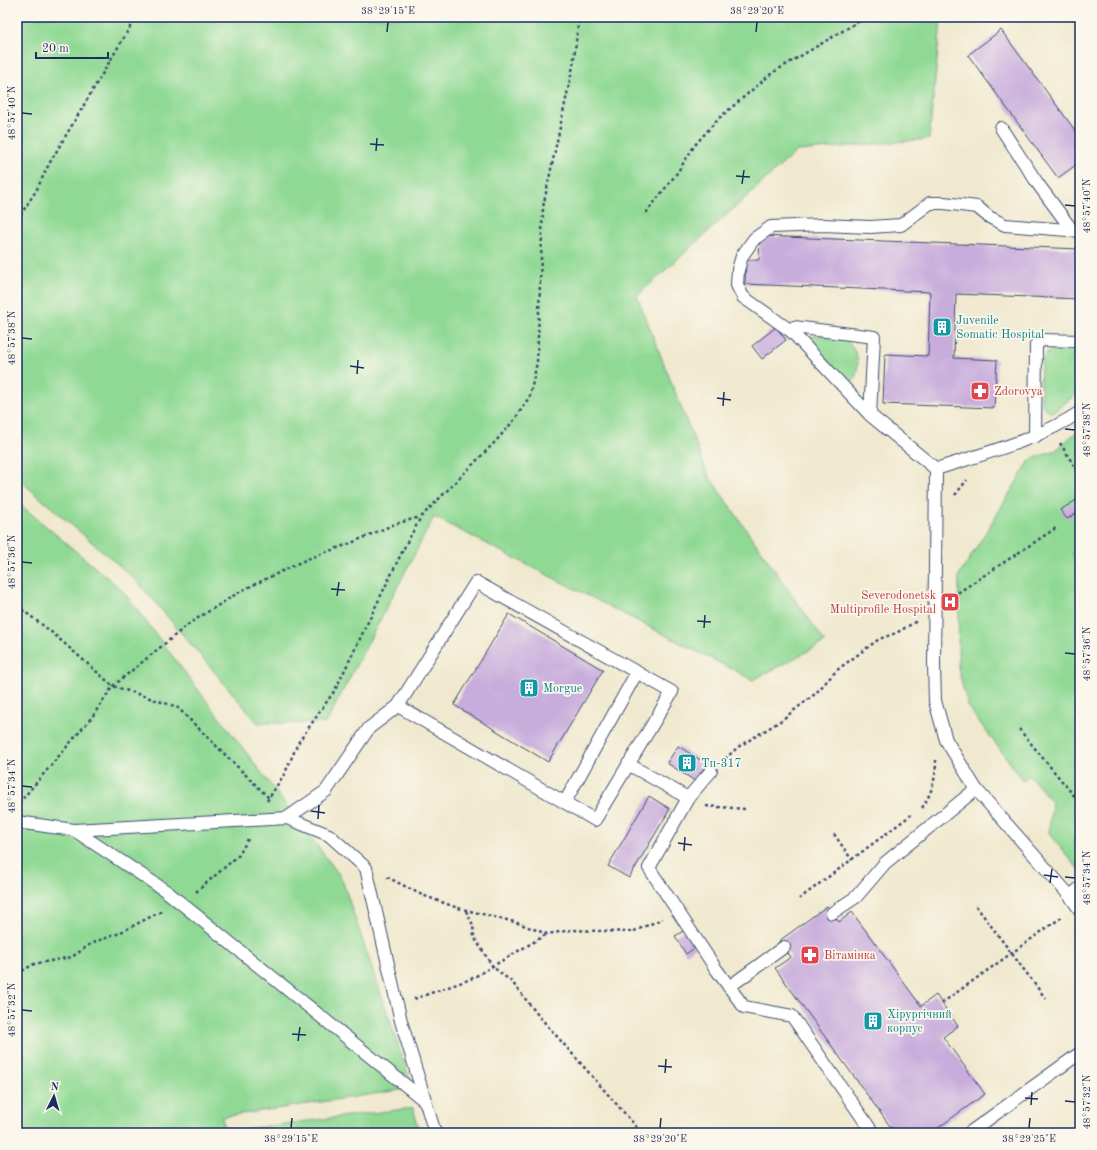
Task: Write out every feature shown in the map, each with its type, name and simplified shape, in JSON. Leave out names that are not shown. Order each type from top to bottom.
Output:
[{"type":"lane","points":[[1001,128],[1038,184],[1076,231]]},
{"type":"lane","points":[[936,469],[870,415],[791,331],[743,297],[736,285],[742,256],[754,239],[771,227],[823,225],[870,227],[901,225],[930,203],[977,207],[989,217],[1005,225],[1076,231]]},
{"type":"lane","points":[[791,331],[794,328],[874,337],[870,415]]},
{"type":"lane","points":[[1035,437],[1036,346],[1042,340],[1080,341]]},
{"type":"lane","points":[[936,469],[1035,437],[1060,425],[1080,412]]},
{"type":"lane","points":[[936,469],[934,610],[935,701],[946,740],[976,789],[1070,896],[1078,908]]},
{"type":"lane","points":[[287,818],[326,791],[369,728],[398,706],[476,582],[672,692],[595,820],[398,706]]},
{"type":"lane","points":[[565,802],[637,672]]},
{"type":"lane","points":[[628,764],[688,798]]},
{"type":"lane","points":[[711,771],[688,798],[649,868],[744,1007],[792,1016],[873,1133]]},
{"type":"lane","points":[[832,913],[856,897],[885,863],[976,789]]},
{"type":"lane","points":[[17,822],[74,830],[287,818],[329,835],[366,868],[398,1005],[435,1133]]},
{"type":"lane","points":[[74,830],[166,891],[426,1101]]},
{"type":"lane","points":[[1070,896],[1080,888]]},
{"type":"lane","points":[[729,987],[784,947]]},
{"type":"lane","points":[[969,1133],[1080,1053]]},
{"type":"path","points":[[17,220],[36,191],[49,164],[136,17]]},
{"type":"path","points":[[17,974],[34,964],[72,957],[92,943],[117,934],[194,894],[239,855],[269,798],[286,772],[298,743],[335,690],[405,546],[421,517],[496,441],[515,419],[530,396],[537,362],[543,207],[573,66],[579,17]]},
{"type":"path","points":[[646,213],[677,173],[695,145],[718,119],[772,73],[866,17]]},
{"type":"path","points":[[1058,441],[1080,475]]},
{"type":"path","points":[[952,501],[960,487],[971,477]]},
{"type":"path","points":[[17,805],[92,717],[113,686],[190,623],[241,591],[305,560],[351,543],[395,524],[421,517]]},
{"type":"path","points":[[949,592],[949,599],[1056,528]]},
{"type":"path","points":[[17,606],[48,630],[113,686],[177,707],[269,798],[287,818]]},
{"type":"path","points":[[711,771],[738,747],[779,722],[815,694],[837,670],[879,639],[896,634],[934,610]]},
{"type":"path","points":[[1019,729],[1080,803]]},
{"type":"path","points":[[799,899],[922,808],[930,795],[934,783],[936,756]]},
{"type":"path","points":[[688,798],[702,805],[746,809]]},
{"type":"path","points":[[834,834],[852,860]]},
{"type":"path","points":[[366,868],[422,895],[466,911],[529,926],[547,934]]},
{"type":"path","points":[[976,906],[1046,999]]},
{"type":"path","points":[[942,1004],[1012,953],[1078,908]]},
{"type":"path","points":[[466,911],[473,925],[474,937],[493,967],[512,982],[538,1015],[642,1133]]},
{"type":"path","points":[[398,1005],[471,979],[547,934],[571,930],[632,932],[678,911]]},
{"type":"green space","points":[[17,17],[950,17],[941,21],[929,139],[797,151],[637,296],[708,475],[825,642],[753,680],[434,517],[326,723],[258,723],[136,580],[17,478]]},
{"type":"green space","points":[[815,335],[842,336],[847,341],[857,356],[858,368],[854,381],[847,381],[817,350],[811,338]]},
{"type":"green space","points":[[1065,345],[1080,346],[1080,391],[1055,411],[1050,412],[1045,409],[1041,399],[1040,380],[1042,361],[1048,353]]},
{"type":"green space","points":[[1080,429],[1080,548],[1072,554],[1080,566],[1079,870],[1049,834],[1052,802],[1029,775],[1023,780],[968,707],[958,668],[959,576],[1030,460],[1056,450]]},
{"type":"green space","points":[[17,502],[122,590],[341,877],[413,1088],[222,1117],[225,1133],[17,1133]]},
{"type":"green space","points":[[413,1108],[420,1133],[243,1133],[242,1129]]},
{"type":"building","points":[[1001,30],[1080,137],[1080,162],[1058,178],[968,55]]},
{"type":"building","name":"Juvenile Somatic Hospital","points":[[760,236],[1080,249],[1080,299],[956,294],[954,358],[997,360],[994,408],[883,404],[885,354],[928,356],[930,292],[745,284],[746,260],[759,260]]},
{"type":"building","points":[[776,327],[786,340],[762,359],[752,346]]},
{"type":"building","points":[[1080,498],[1080,511],[1067,519],[1060,510]]},
{"type":"building","name":"Morgue","points":[[509,614],[603,670],[548,762],[454,705]]},
{"type":"building","name":"Тп-317","points":[[678,746],[707,764],[695,781],[667,763]]},
{"type":"building","points":[[649,796],[670,809],[629,878],[608,866]]},
{"type":"building","name":"Хірургічний корпус","points":[[827,906],[839,922],[852,912],[921,1006],[936,995],[958,1026],[943,1037],[985,1094],[931,1133],[895,1133],[775,968],[791,957],[779,941]]},
{"type":"building","points":[[685,930],[696,947],[686,954],[675,936]]},
{"type":"place","name":"Juvenile Somatic Hospital","points":[[942,327]]},
{"type":"place","name":"Zdorovya","points":[[980,391]]},
{"type":"place","name":"Severodonetsk Multiprofile Hospital","points":[[950,602]]},
{"type":"place","name":"Morgue","points":[[529,688]]},
{"type":"place","name":"Тп-317","points":[[687,763]]},
{"type":"place","name":"Вітамінка","points":[[810,955]]},
{"type":"place","name":"Хірургічний корпус","points":[[873,1021]]}]
